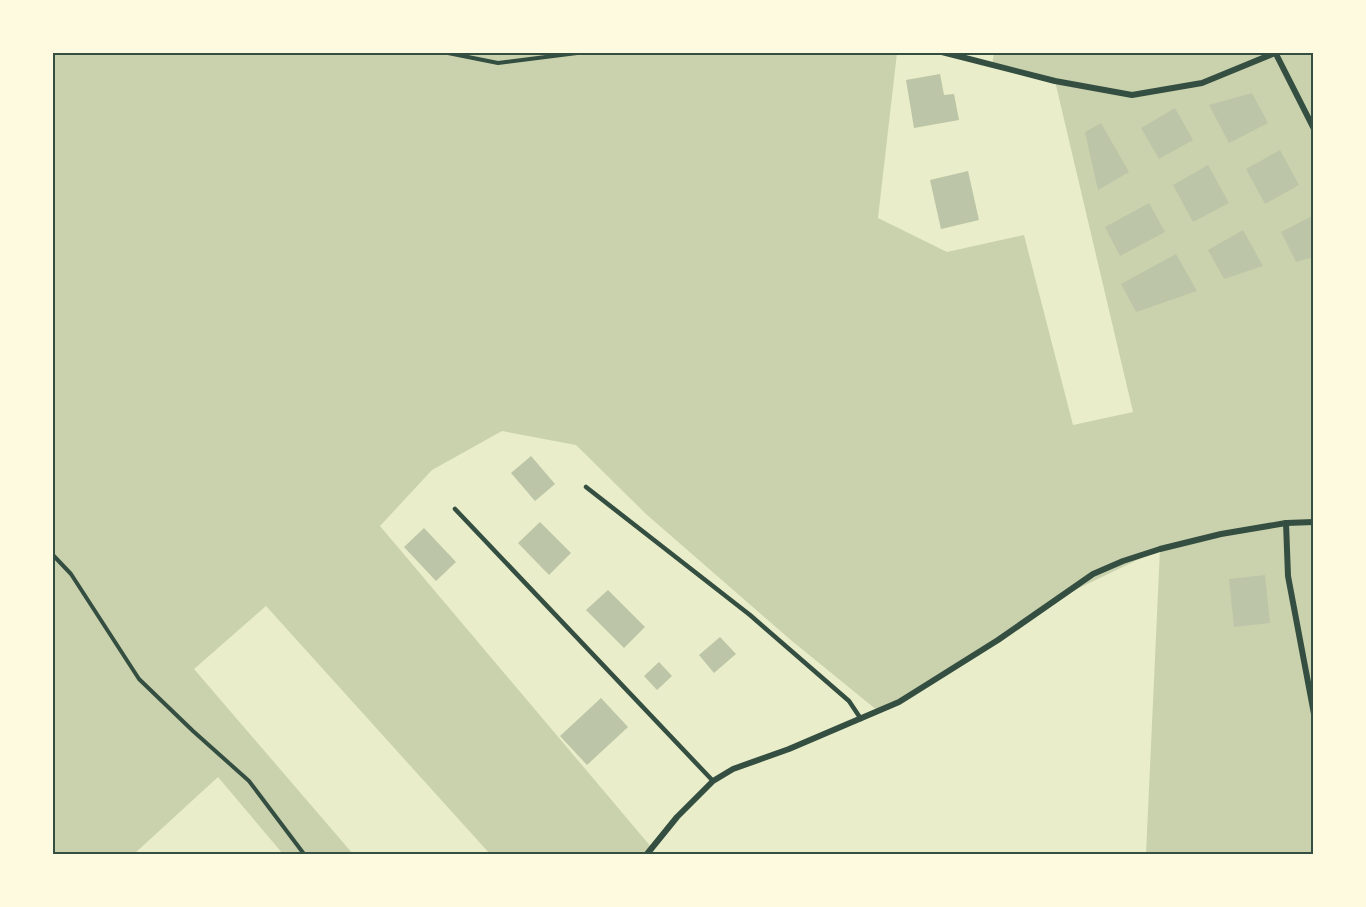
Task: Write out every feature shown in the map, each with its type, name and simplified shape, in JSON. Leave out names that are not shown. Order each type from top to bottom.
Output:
[{"type":"street","points":[[942,52],[1055,81],[1132,95],[1202,82],[1275,53],[1314,129]]},
{"type":"street","points":[[647,855],[677,817],[712,781],[733,769],[789,749],[899,702],[948,673],[1093,574],[1123,561],[1161,549],[1221,534],[1286,523],[1314,522]]},
{"type":"street","points":[[1286,523],[1288,576],[1314,714]]},
{"type":"lane","points":[[586,487],[750,615],[849,701],[861,719]]},
{"type":"lane","points":[[455,509],[712,781]]},
{"type":"path","points":[[442,52],[498,63],[585,52]]},
{"type":"path","points":[[52,554],[71,574],[139,679],[249,781],[304,855]]},
{"type":"green space","points":[[410,52],[463,56],[466,52],[897,53],[878,218],[947,252],[1024,235],[1073,425],[1133,412],[1055,81],[992,65],[994,53],[1313,53],[1313,854],[1146,854],[1160,549],[1052,601],[948,673],[878,711],[792,641],[646,514],[576,445],[502,431],[432,470],[380,526],[652,848],[647,854],[490,854],[266,606],[194,669],[353,854],[283,854],[218,777],[134,854],[53,854],[52,53]]},
{"type":"building","points":[[940,74],[944,95],[954,94],[959,120],[914,128],[906,80]]},
{"type":"building","points":[[1252,93],[1268,123],[1229,143],[1209,105]]},
{"type":"building","points":[[1175,108],[1193,140],[1159,159],[1141,128]]},
{"type":"building","points":[[1101,123],[1129,172],[1098,190],[1085,132]]},
{"type":"building","points":[[1280,150],[1299,185],[1265,204],[1246,169]]},
{"type":"building","points":[[1208,165],[1229,203],[1193,222],[1173,185]]},
{"type":"building","points":[[968,171],[979,220],[941,229],[930,180]]},
{"type":"building","points":[[1149,203],[1165,232],[1120,256],[1105,227]]},
{"type":"building","points":[[1314,215],[1314,257],[1296,262],[1281,232]]},
{"type":"building","points":[[1243,230],[1263,266],[1224,279],[1208,250]]},
{"type":"building","points":[[1176,254],[1197,291],[1136,312],[1121,284]]},
{"type":"building","points":[[531,456],[555,484],[535,501],[511,473]]},
{"type":"building","points":[[540,522],[571,553],[549,575],[518,543]]},
{"type":"building","points":[[424,528],[456,562],[436,581],[404,547]]},
{"type":"building","points":[[1265,575],[1270,623],[1234,627],[1229,579]]},
{"type":"building","points":[[608,590],[645,627],[624,648],[586,610]]},
{"type":"building","points":[[720,637],[736,654],[714,673],[699,655]]},
{"type":"building","points":[[659,662],[672,676],[657,690],[644,676]]},
{"type":"building","points":[[601,698],[628,727],[587,765],[560,736]]}]
